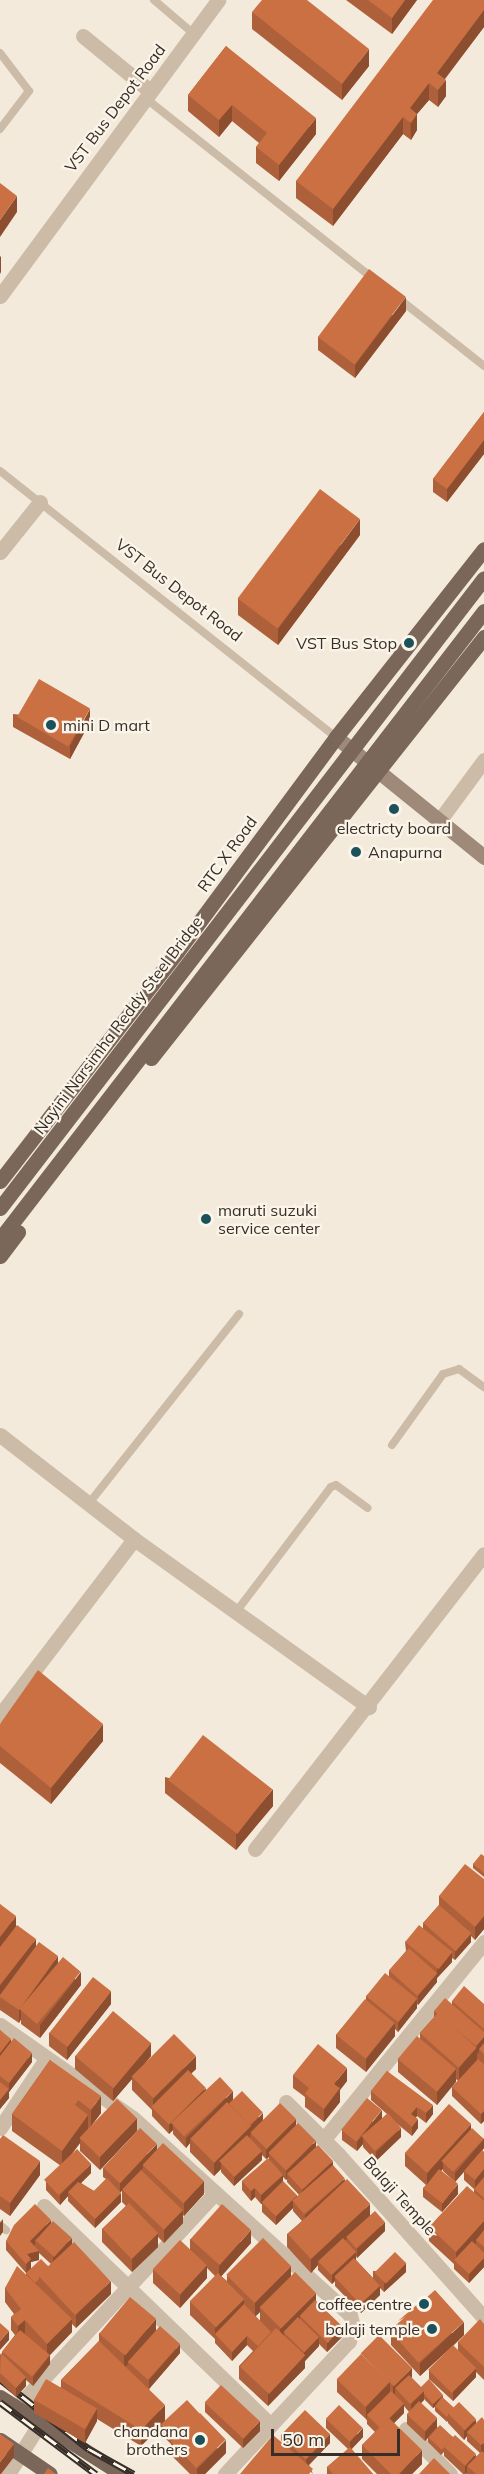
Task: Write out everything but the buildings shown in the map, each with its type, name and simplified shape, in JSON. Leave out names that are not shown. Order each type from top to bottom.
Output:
[{"type":"main road","name":"RTC X Road","points":[[0,1181],[336,737],[484,549]]},
{"type":"main road","name":"Nayini Narsimha Reddy Steel Bridge","points":[[0,1208],[484,578]]},
{"type":"main road","points":[[0,1239],[484,611]]},
{"type":"main road","points":[[0,1256],[484,637]]},
{"type":"main road","points":[[0,2397],[122,2474]]},
{"type":"main road","points":[[0,2440],[50,2474]]},
{"type":"street","name":"VST Bus Depot Road","points":[[0,296],[218,0]]},
{"type":"street","points":[[83,36],[147,94]]},
{"type":"street","points":[[0,552],[39,502]]},
{"type":"street","points":[[336,737],[484,857]]},
{"type":"street","points":[[439,821],[484,760]]},
{"type":"street","points":[[0,1436],[90,1502],[134,1539],[369,1707]]},
{"type":"street","points":[[0,1715],[134,1539]]},
{"type":"street","points":[[255,1849],[369,1707],[484,1554]]},
{"type":"street","points":[[324,2139],[484,1942]]},
{"type":"street","points":[[0,2025],[133,2118],[350,2315],[353,2327],[349,2341],[225,2474]]},
{"type":"street","points":[[0,2128],[46,2059]]},
{"type":"street","name":"Balaji Temple","points":[[286,2102],[324,2139],[484,2318]]},
{"type":"street","points":[[16,2408],[131,2288],[215,2193]]},
{"type":"street","points":[[44,2206],[271,2425]]},
{"type":"street","points":[[8,2474],[40,2423]]},
{"type":"street","points":[[406,2429],[450,2474]]},
{"type":"lane","points":[[154,0],[194,34]]},
{"type":"lane","points":[[0,52],[29,91],[0,129]]},
{"type":"lane","points":[[147,94],[382,285]]},
{"type":"lane","points":[[391,293],[484,366]]},
{"type":"lane","name":"VST Bus Depot Road","points":[[0,471],[336,737]]},
{"type":"lane","points":[[90,1502],[239,1314]]},
{"type":"lane","points":[[392,1445],[443,1374],[459,1369],[484,1387]]},
{"type":"lane","points":[[236,1612],[331,1487],[336,1485],[368,1508]]},
{"type":"railway","points":[[0,2379],[89,2449],[134,2474]]},
{"type":"railway","points":[[0,2402],[96,2474]]},
{"type":"place","name":"VST Bus Stop","points":[[409,643]]},
{"type":"place","name":"mini D mart","points":[[51,725]]},
{"type":"place","name":"electricty board","points":[[394,809]]},
{"type":"place","name":"Anapurna","points":[[356,852]]},
{"type":"place","name":"maruti suzuki service center","points":[[206,1219]]},
{"type":"place","name":"coffee centre","points":[[424,2304]]},
{"type":"place","name":"balaji temple","points":[[432,2329]]},
{"type":"place","name":"chandana brothers","points":[[200,2440]]}]
